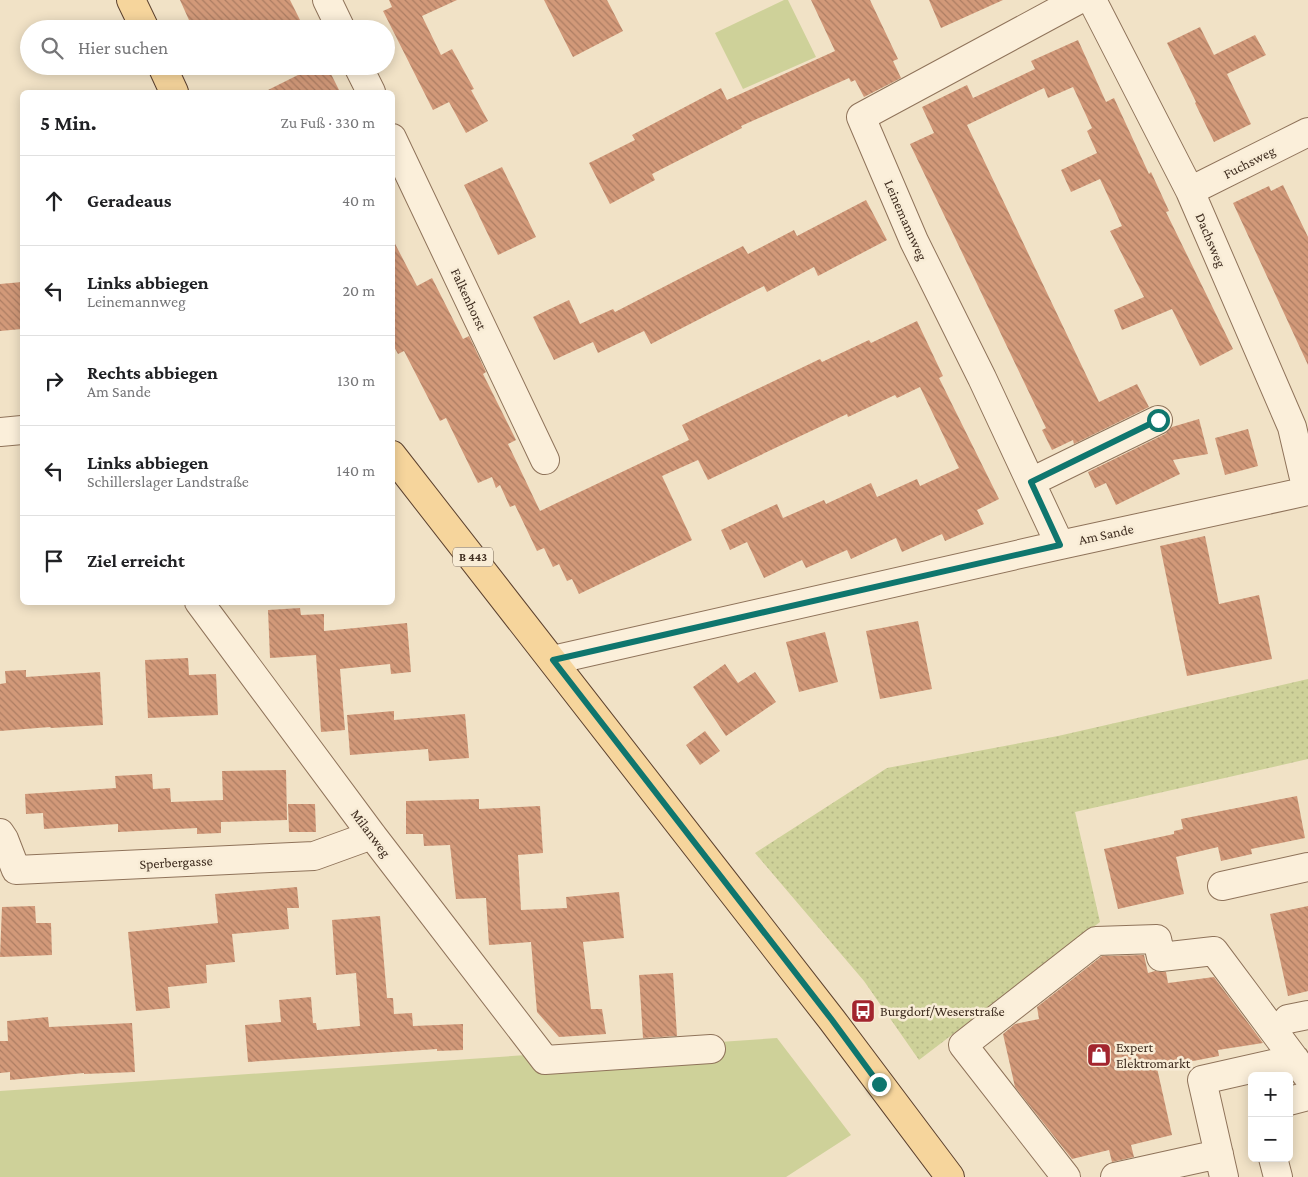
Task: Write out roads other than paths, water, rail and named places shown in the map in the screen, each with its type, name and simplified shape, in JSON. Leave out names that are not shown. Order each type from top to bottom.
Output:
[{"type":"main road","points":[[131,0],[141,20]]},
{"type":"main road","points":[[166,75],[173,90]]},
{"type":"main road","name":"B 443","points":[[395,458],[820,1004],[950,1177]]},
{"type":"street","points":[[327,0],[337,20]]},
{"type":"street","name":"Leinemannweg","points":[[1060,545],[982,378],[914,241],[861,116],[1078,0]]},
{"type":"street","name":"Dachsweg","points":[[1092,0],[1190,191],[1292,427],[1308,491]]},
{"type":"street","points":[[362,75],[370,90]]},
{"type":"street","name":"Fuchsweg","points":[[1190,191],[1308,132]]},
{"type":"street","name":"Falkenhorst","points":[[395,144],[546,460]]},
{"type":"street","points":[[1031,482],[1158,420]]},
{"type":"street","points":[[0,432],[20,430]]},
{"type":"street","name":"Am Sande","points":[[553,660],[1308,491]]},
{"type":"street","name":"Milanweg","points":[[201,605],[372,835],[545,1060],[711,1048]]},
{"type":"street","name":"Sperbergasse","points":[[0,833],[4,839],[8,878],[314,856],[372,835]]},
{"type":"street","points":[[1222,886],[1308,867]]},
{"type":"street","points":[[1066,1177],[963,1045],[1096,941],[1157,939],[1161,957],[1214,951],[1302,1068]]},
{"type":"street","points":[[1115,1177],[1221,1166],[1202,1080],[1302,1068]]},
{"type":"street","points":[[1293,1100],[1308,1096]]},
{"type":"place","name":"Burgdorf/Weserstraße","points":[[863,1011]]},
{"type":"place","name":"Expert Elektromarkt","points":[[1099,1055]]}]
